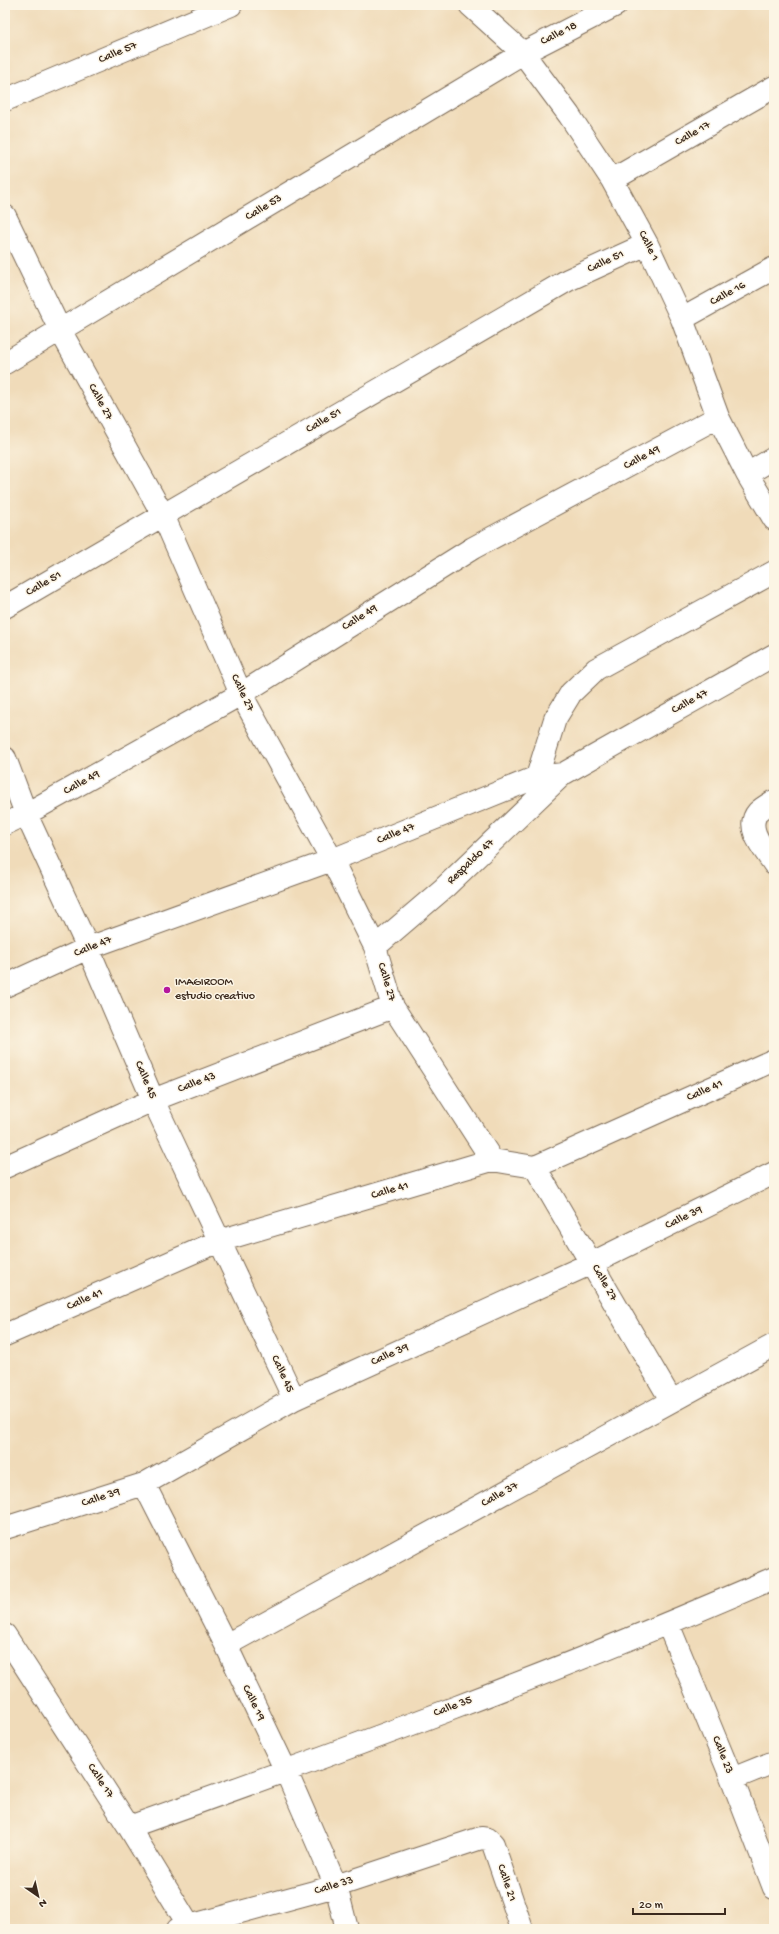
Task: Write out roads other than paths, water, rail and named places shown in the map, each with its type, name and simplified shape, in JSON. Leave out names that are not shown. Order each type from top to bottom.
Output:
[{"type":"street","name":"Calle 57","points":[[5,100],[231,5]]},
{"type":"street","name":"Calle 1","points":[[470,5],[523,53],[569,115],[612,180],[647,244],[682,319],[718,417],[747,474],[774,519]]},
{"type":"street","name":"Calle 18","points":[[523,53],[616,5]]},
{"type":"street","name":"Calle 53","points":[[5,363],[523,53]]},
{"type":"street","name":"Calle 17","points":[[612,180],[774,87]]},
{"type":"street","name":"Calle 27","points":[[5,216],[60,330],[163,515],[241,694],[332,860],[375,947],[394,1007],[492,1160]]},
{"type":"street","name":"Calle 51","points":[[5,607],[568,280],[647,244]]},
{"type":"street","name":"Calle 16","points":[[682,319],[774,268]]},
{"type":"street","name":"Calle 49","points":[[5,824],[26,814],[241,694],[473,548],[718,417]]},
{"type":"street","points":[[747,474],[774,458]]},
{"type":"street","points":[[537,777],[555,719],[571,693],[596,669],[774,572]]},
{"type":"street","name":"Calle 47","points":[[5,986],[88,948],[332,860],[537,777],[563,774],[774,655]]},
{"type":"street","name":"Calle 45","points":[[5,758],[26,814],[88,948],[153,1100],[294,1399]]},
{"type":"street","name":"Respaldo 47","points":[[375,947],[444,888],[563,774]]},
{"type":"street","points":[[774,801],[758,813],[754,822],[754,833],[774,864]]},
{"type":"street","name":"Calle 43","points":[[5,1168],[153,1100],[394,1007]]},
{"type":"street","name":"Calle 41","points":[[5,1335],[219,1241],[492,1160],[535,1166],[774,1060]]},
{"type":"street","name":"Calle 27","points":[[535,1166],[671,1400]]},
{"type":"street","name":"Calle 39","points":[[5,1528],[144,1484],[294,1399],[592,1263],[774,1173]]},
{"type":"street","name":"Calle 37","points":[[226,1645],[671,1400],[774,1345]]},
{"type":"street","name":"Calle 19","points":[[144,1484],[226,1645],[286,1771],[336,1886],[347,1929]]},
{"type":"street","name":"Calle 35","points":[[129,1827],[286,1771],[668,1624],[774,1578]]},
{"type":"street","name":"Calle 23","points":[[668,1624],[732,1779],[774,1888]]},
{"type":"street","name":"Calle 17","points":[[5,1635],[129,1827],[186,1928]]},
{"type":"street","points":[[732,1779],[774,1762]]},
{"type":"street","name":"Calle 33","points":[[186,1928],[336,1886],[481,1838],[488,1839]]},
{"type":"street","name":"Calle 21","points":[[488,1839],[493,1844],[522,1929]]},
{"type":"place","name":"IMAGIROOM estudio creativo","points":[[167,990]]}]
